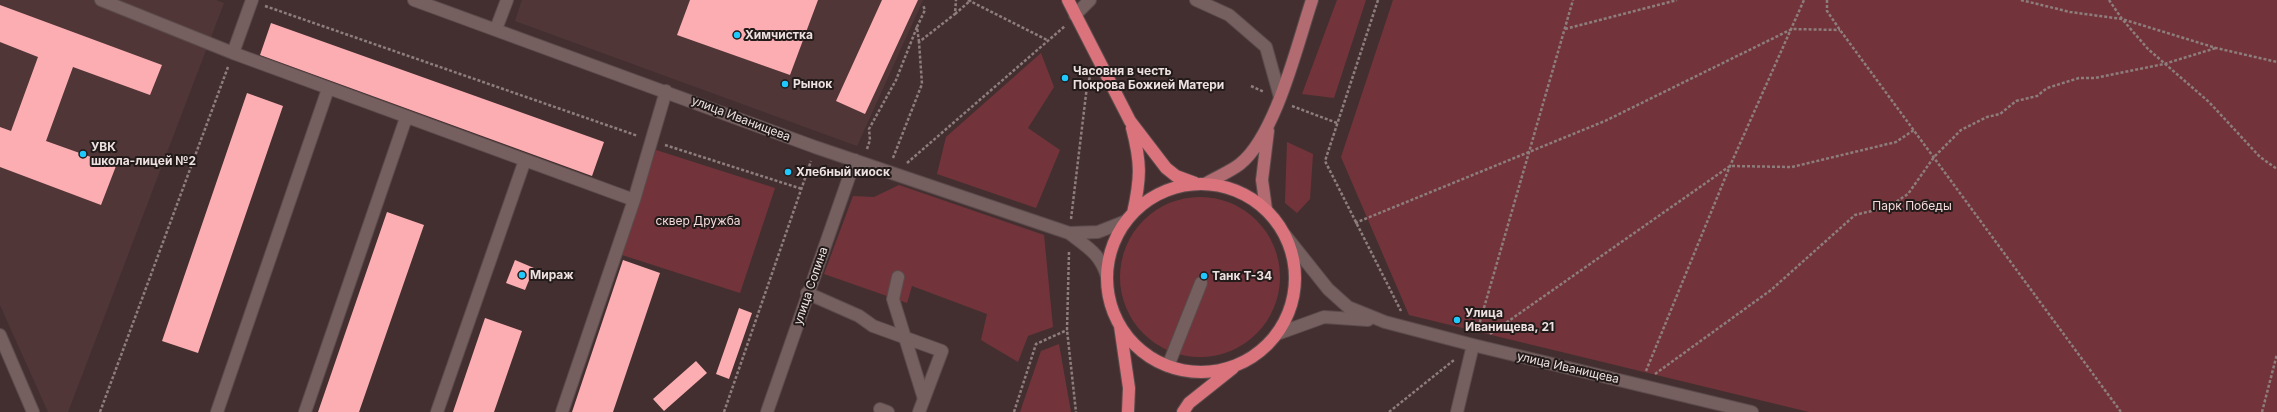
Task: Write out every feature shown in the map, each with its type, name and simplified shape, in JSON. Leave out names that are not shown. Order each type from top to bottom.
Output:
[{"type":"highway","points":[[1068,0],[1130,121],[1166,168],[1176,176],[1201,184],[1227,187],[1248,196],[1266,209],[1285,235],[1294,259],[1296,285],[1290,311],[1277,334],[1261,350],[1237,365],[1189,403],[1183,412]]},
{"type":"highway","points":[[1129,217],[1140,176],[1139,152],[1130,121]]},
{"type":"highway","points":[[1201,184],[1179,186],[1162,192],[1146,201],[1129,217],[1116,238],[1109,257],[1107,277],[1110,302],[1120,325],[1132,342],[1143,351],[1168,366],[1190,371],[1214,371],[1237,365]]},
{"type":"highway","points":[[1120,325],[1129,388],[1128,412]]},
{"type":"main road","points":[[1201,184],[1240,164],[1254,148],[1268,124],[1280,97],[1312,0]]},
{"type":"main road","points":[[1266,209],[1262,180],[1268,124]]},
{"type":"street","points":[[101,0],[328,89],[634,200]]},
{"type":"street","points":[[496,29],[507,0]]},
{"type":"street","points":[[1075,15],[1090,0]]},
{"type":"street","points":[[1196,0],[1229,15],[1266,47],[1280,97]]},
{"type":"street","points":[[233,53],[252,1]]},
{"type":"street","name":"улица Иванищева","points":[[419,1],[666,90],[815,146],[860,157],[891,173],[1069,233],[1096,254],[1103,263],[1107,277]]},
{"type":"street","points":[[217,412],[328,89]]},
{"type":"street","points":[[562,412],[634,200],[666,90]]},
{"type":"street","points":[[306,412],[406,118]]},
{"type":"street","name":"улица Сопина","points":[[767,412],[807,293],[860,157]]},
{"type":"street","points":[[437,412],[525,160]]},
{"type":"street","name":"улица Иванищева","points":[[1069,233],[1098,232],[1129,217]]},
{"type":"street","name":"улица Иванищева","points":[[1285,235],[1328,289],[1348,307],[1385,322],[1473,346],[1640,385],[1727,409],[1752,412]]},
{"type":"street","points":[[898,277],[893,299],[924,399]]},
{"type":"street","points":[[1168,366],[1201,283]]},
{"type":"street","points":[[807,293],[859,316],[873,326],[942,351],[919,412]]},
{"type":"street","name":"улица Иванищева","points":[[1277,334],[1324,317],[1385,322]]},
{"type":"street","points":[[0,335],[33,412]]},
{"type":"street","points":[[1457,412],[1473,346]]},
{"type":"path","points":[[955,14],[956,0]]},
{"type":"path","points":[[918,42],[955,14],[970,0],[1049,41]]},
{"type":"path","points":[[1378,0],[1325,161],[1398,308],[1403,313]]},
{"type":"path","points":[[1473,346],[1527,153],[1573,0]]},
{"type":"path","points":[[1565,29],[1677,0]]},
{"type":"path","points":[[1640,385],[1730,166],[1804,0]]},
{"type":"path","points":[[1827,0],[1827,11],[1840,30],[2121,412]]},
{"type":"path","points":[[2021,0],[2070,12],[2122,19],[2216,48],[2277,62]]},
{"type":"path","points":[[2109,0],[2122,19],[2164,64],[2183,77],[2209,102],[2250,148],[2277,170]]},
{"type":"path","points":[[252,1],[651,141],[802,189]]},
{"type":"path","points":[[860,157],[870,140],[869,129],[896,80],[925,10],[923,5]]},
{"type":"path","points":[[891,173],[1049,41],[1075,15]]},
{"type":"path","points":[[891,173],[922,84],[917,27]]},
{"type":"path","points":[[1355,223],[1606,121],[1792,29],[1840,30]]},
{"type":"path","points":[[1640,385],[1771,290],[1855,215],[1888,207],[1908,194],[1934,157],[1961,130],[1987,117],[2000,114],[2016,101],[2037,96],[2047,88],[2079,78],[2095,78],[2164,64],[2216,48]]},
{"type":"path","points":[[100,412],[233,53]]},
{"type":"path","points":[[1289,105],[1337,123]]},
{"type":"path","points":[[1389,412],[1473,346],[1730,166],[1792,167],[1896,142],[1914,130]]},
{"type":"path","points":[[724,412],[802,189],[815,146]]},
{"type":"path","points":[[1014,412],[1036,344],[1067,330]]},
{"type":"path","points":[[2262,412],[2277,354]]},
{"type":"shaded area","name":"УВК школа-лицей №2","points":[[0,0],[216,0],[224,3],[68,412],[48,412],[0,305]]},
{"type":"shaded area","name":"Рынок","points":[[522,0],[923,0],[857,146],[515,21]]},
{"type":"green space","points":[[1337,0],[1366,0],[1334,98],[1302,94]]},
{"type":"green space","name":"Парк Победы","points":[[1393,0],[2277,0],[2277,412],[1809,412],[1409,315],[1341,157]]},
{"type":"green space","points":[[1041,53],[1054,87],[1028,128],[1060,150],[1036,208],[937,174],[946,137]]},
{"type":"green space","points":[[1287,142],[1313,154],[1310,199],[1297,213],[1285,203]]},
{"type":"green space","name":"сквер Дружба","points":[[656,150],[775,188],[740,293],[622,255]]},
{"type":"green space","points":[[899,185],[1044,235],[1053,327],[1028,336],[1018,362],[981,340],[987,314],[912,286],[907,303],[824,274],[853,196],[874,197]]},
{"type":"green space","points":[[1200,197],[1231,203],[1251,215],[1262,226],[1274,246],[1280,277],[1274,308],[1262,328],[1251,339],[1231,351],[1200,357],[1169,351],[1149,339],[1138,328],[1126,308],[1120,277],[1126,246],[1138,226],[1149,215],[1169,203]]},
{"type":"green space","points":[[1059,344],[1071,412],[1020,412],[1041,351]]},
{"type":"building","points":[[690,0],[818,0],[790,75],[677,35]]},
{"type":"building","points":[[882,0],[918,0],[865,114],[836,101]]},
{"type":"building","points":[[0,5],[162,65],[150,95],[73,67],[46,141],[116,166],[101,205],[0,167],[0,127],[11,131],[38,57],[0,42]]},
{"type":"building","points":[[271,23],[604,142],[592,176],[260,55]]},
{"type":"building","points":[[247,93],[283,106],[198,353],[162,341]]},
{"type":"building","points":[[387,212],[424,225],[359,412],[318,412]]},
{"type":"building","points":[[515,260],[534,268],[525,290],[506,283]]},
{"type":"building","points":[[623,260],[660,273],[613,412],[572,412]]},
{"type":"building","points":[[739,308],[752,313],[729,379],[716,374]]},
{"type":"building","points":[[485,318],[522,331],[494,412],[453,412]]},
{"type":"building","points":[[696,361],[707,373],[664,411],[653,399]]},
{"type":"place","name":"Химчистка","points":[[737,35]]},
{"type":"place","name":"Часовня в честь Покрова Божией Матери","points":[[1065,78]]},
{"type":"place","name":"Рынок","points":[[785,84]]},
{"type":"place","name":"УВК школа-лицей №2","points":[[83,154]]},
{"type":"place","name":"Хлебный киоск","points":[[788,172]]},
{"type":"place","name":"Мираж","points":[[522,275]]},
{"type":"place","name":"Танк Т-34","points":[[1204,276]]},
{"type":"place","name":"Улица Иванищева, 21","points":[[1457,320]]}]
